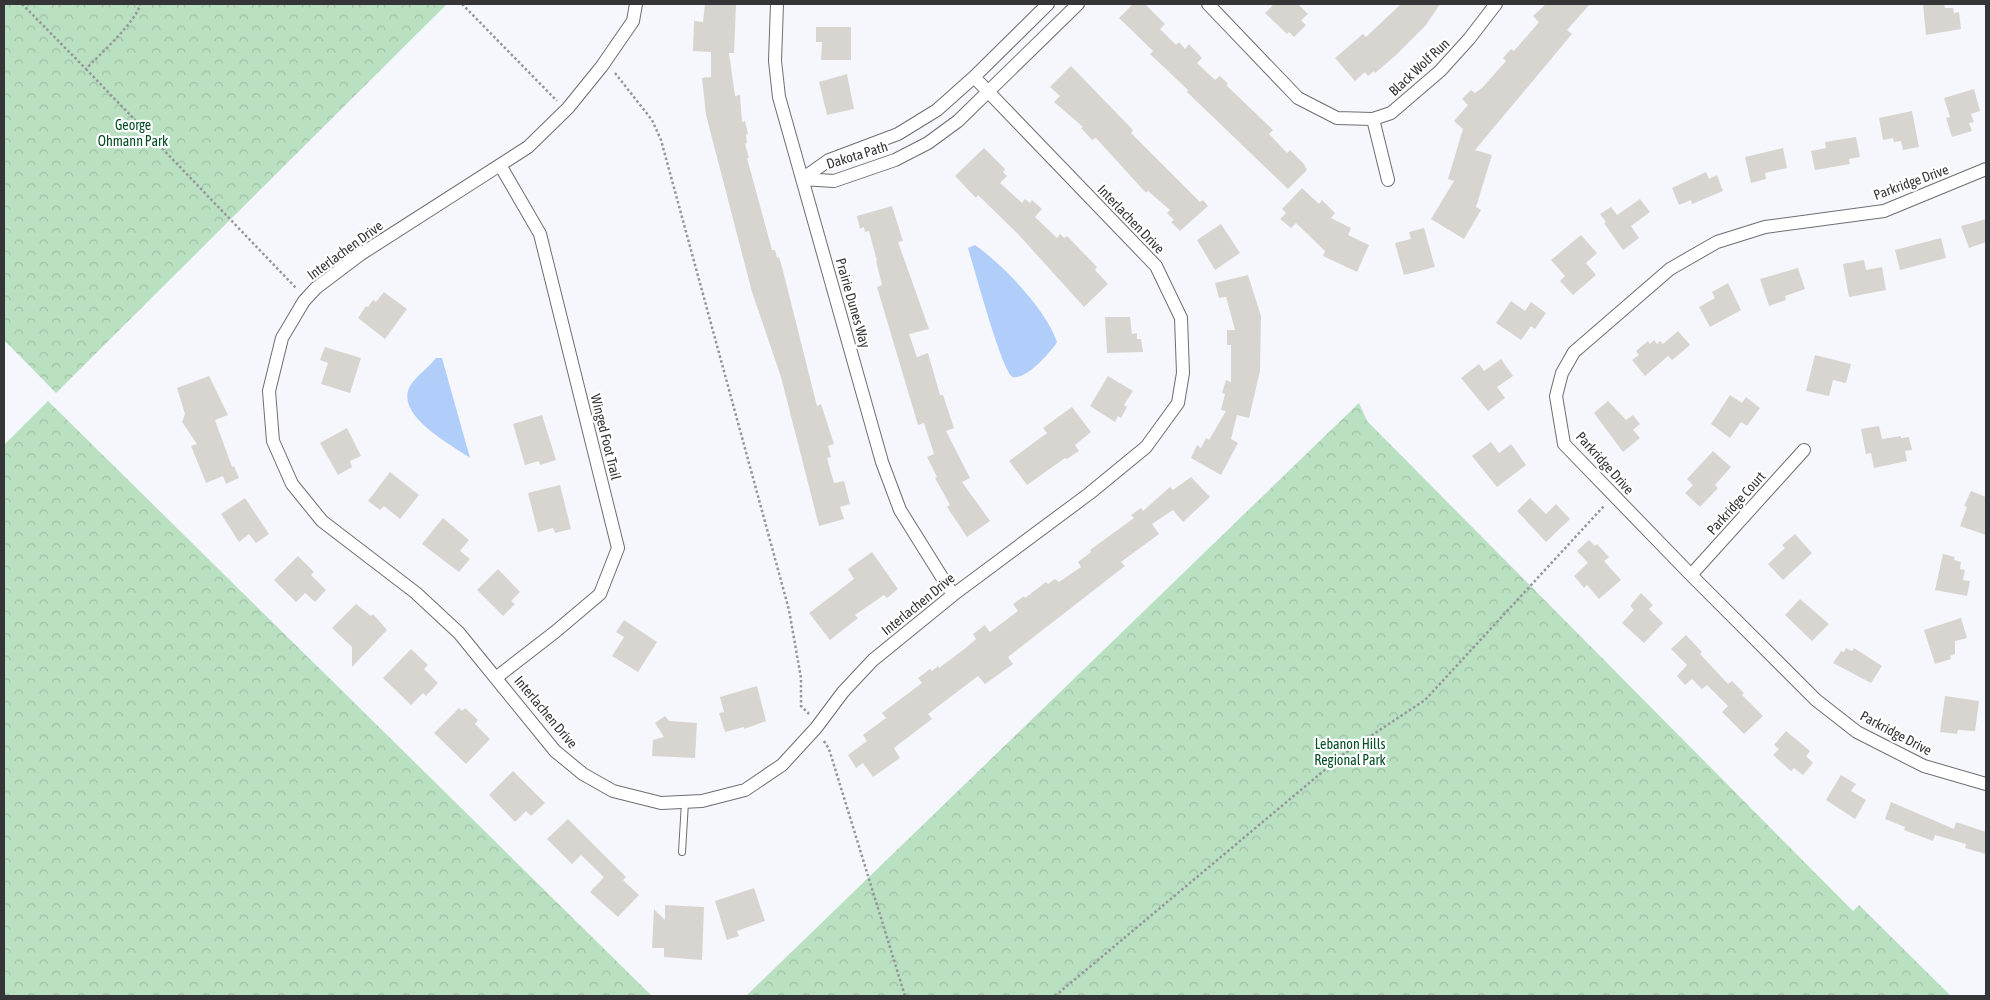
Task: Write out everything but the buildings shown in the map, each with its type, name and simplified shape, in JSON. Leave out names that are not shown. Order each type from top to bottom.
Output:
[{"type":"street","name":"Interlachen Drive","points":[[636,4],[633,21],[605,62],[565,110],[528,147],[361,254],[316,288],[304,301],[282,338],[269,391],[273,441],[292,484],[322,521],[416,593],[445,620],[497,677],[555,752],[583,774],[613,791],[661,803],[702,801],[745,790],[782,765],[816,728],[843,692],[872,660],[952,595],[1090,494],[1146,447],[1178,403],[1183,373],[1181,318],[1156,266],[974,77]]},
{"type":"street","name":"Prairie Dunes Way","points":[[777,4],[775,61],[779,97],[882,462],[900,510],[952,595]]},
{"type":"street","name":"Dakota Path","points":[[802,179],[829,160],[898,134],[937,110],[974,77],[1048,4]]},
{"type":"street","name":"Dakota Path","points":[[802,179],[834,181],[895,160],[928,143],[958,121],[1078,4]]},
{"type":"street","name":"Black Wolf Run","points":[[1208,4],[1298,98],[1337,118],[1373,119],[1391,113],[1440,71],[1469,39],[1496,4]]},
{"type":"street","points":[[1373,119],[1388,180]]},
{"type":"street","name":"Winged Foot Trail","points":[[497,677],[600,594],[618,548],[540,234],[500,166]]},
{"type":"street","name":"Parkridge Drive","points":[[1986,169],[1884,211],[1765,227],[1717,242],[1670,269],[1574,352],[1562,373],[1556,396],[1564,444],[1816,700],[1857,732],[1924,766],[1986,784]]},
{"type":"street","name":"Parkridge Court","points":[[1691,575],[1804,450]]},
{"type":"lane","points":[[682,852],[685,802]]},
{"type":"path","points":[[22,4],[293,284],[304,301]]},
{"type":"path","points":[[86,69],[129,22],[140,8],[140,4]]},
{"type":"path","points":[[462,4],[565,110]]},
{"type":"path","points":[[605,62],[652,120],[661,140],[789,610],[801,678],[801,706],[828,749],[905,996]]},
{"type":"path","points":[[1055,996],[1345,753],[1425,700],[1614,496]]},
{"type":"green space","name":"George Ohmann Park","points":[[4,4],[447,4],[56,393],[4,340]]},
{"type":"green space","points":[[48,401],[652,996],[4,996],[4,445]]},
{"type":"green space","name":"Lebanon Hills Regional Park","points":[[1359,403],[1367,421],[1853,911],[1859,905],[1951,996],[746,996]]},
{"type":"water","points":[[975,245],[998,264],[1034,302],[1057,342],[1038,364],[1018,377],[1013,377],[1008,372],[996,342],[968,248]]},
{"type":"water","points":[[436,358],[442,358],[470,458],[425,426],[415,416],[409,405],[407,394],[412,383]]}]
